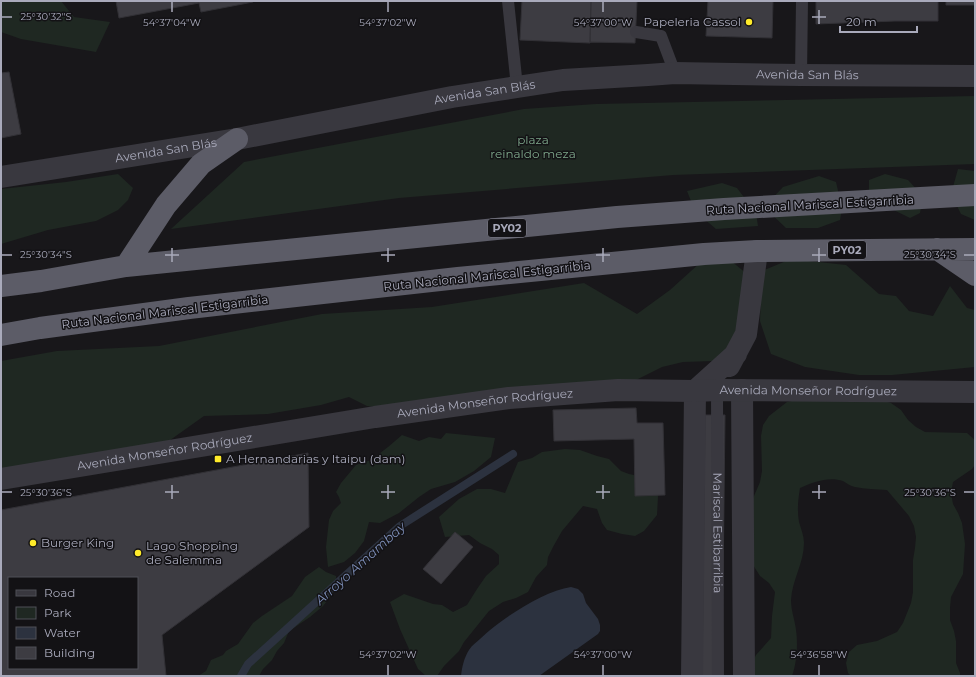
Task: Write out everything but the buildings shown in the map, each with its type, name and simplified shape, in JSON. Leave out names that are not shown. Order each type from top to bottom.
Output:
[{"type":"highway","points":[[126,266],[166,205],[200,164],[237,138]]},
{"type":"highway","name":"Ruta Nacional Mariscal Estigarribia","points":[[1,286],[41,281],[126,266],[618,217],[724,209],[975,195]]},
{"type":"highway","points":[[937,249],[975,275]]},
{"type":"highway","name":"Ruta Nacional Mariscal Estigarribia","points":[[1,335],[40,328],[189,308],[458,278],[704,254],[757,251],[975,249]]},
{"type":"street","name":"Avenida San Blás","points":[[1,177],[237,138],[452,97],[563,80],[675,73],[975,76]]},
{"type":"street","points":[[717,390],[746,334],[757,251]]},
{"type":"street","points":[[695,391],[736,354]]},
{"type":"street","name":"Avenida Monseñor Rodríguez","points":[[1,479],[375,417],[509,398],[618,390],[975,392]]},
{"type":"street","points":[[742,390],[744,676]]},
{"type":"street","name":"Mariscal Estibarribia","points":[[692,676],[695,391]]},
{"type":"lane","points":[[508,1],[516,26],[516,87]]},
{"type":"lane","points":[[801,75],[802,1]]},
{"type":"lane","points":[[636,32],[661,36],[675,73]]},
{"type":"lane","name":"Mariscal Estibarribia","points":[[717,390],[718,676]]},
{"type":"green space","points":[[1,1],[61,1],[74,17],[110,22],[96,52],[21,39],[1,32]]},
{"type":"green space","name":"plaza reinaldo meza","points":[[975,96],[975,164],[673,175],[399,198],[171,229],[244,162],[524,109],[596,104]]},
{"type":"green space","points":[[958,169],[975,171],[975,220],[961,214],[951,194]]},
{"type":"green space","points":[[118,174],[133,188],[128,200],[118,210],[96,221],[48,230],[1,244],[1,189],[66,182]]},
{"type":"green space","points":[[885,174],[908,180],[920,193],[922,201],[920,213],[910,218],[869,198],[869,180]]},
{"type":"green space","points":[[819,176],[836,182],[842,208],[840,220],[818,228],[786,228],[764,207],[783,187]]},
{"type":"green space","points":[[722,183],[737,188],[756,213],[758,226],[716,229],[695,211],[687,191]]},
{"type":"green space","points":[[791,259],[846,265],[879,294],[896,296],[909,311],[933,316],[950,286],[967,308],[975,310],[975,367],[892,375],[859,375],[805,367],[771,354],[760,321],[762,271]]},
{"type":"green space","points":[[730,260],[747,274],[753,330],[713,361],[683,362],[662,367],[624,386],[404,411],[367,406],[349,397],[321,405],[268,414],[204,416],[166,443],[1,488],[1,361],[57,351],[159,346],[322,314],[432,307],[584,283],[637,314],[670,290],[701,262]]},
{"type":"green space","points":[[797,400],[881,400],[891,403],[901,410],[908,420],[925,432],[967,433],[975,440],[975,465],[972,469],[953,482],[951,493],[953,504],[962,523],[965,544],[963,574],[951,597],[950,608],[950,620],[956,641],[956,663],[960,676],[851,676],[848,673],[846,663],[849,652],[857,645],[877,641],[897,632],[903,623],[911,603],[913,592],[913,560],[916,537],[914,526],[909,516],[887,490],[855,487],[843,481],[827,479],[800,488],[798,513],[804,543],[802,558],[793,585],[791,600],[797,641],[794,671],[792,676],[749,676],[751,665],[756,655],[771,638],[775,592],[769,583],[760,576],[748,557],[751,503],[760,482],[762,471],[761,436],[763,425],[769,416],[787,402]]},
{"type":"green space","points":[[446,433],[495,438],[491,457],[474,471],[455,482],[431,489],[399,513],[380,523],[369,522],[364,541],[355,553],[344,562],[328,567],[326,547],[329,520],[333,511],[341,503],[336,492],[341,483],[356,465],[371,460],[402,435],[419,441],[429,437],[441,439]]},
{"type":"green space","points":[[565,449],[580,450],[609,459],[621,471],[629,474],[643,477],[656,476],[658,497],[657,515],[644,531],[635,536],[607,530],[602,523],[597,509],[583,506],[562,531],[548,557],[547,565],[536,577],[528,592],[503,602],[489,611],[464,642],[459,651],[444,666],[437,676],[426,676],[418,669],[390,602],[404,594],[433,604],[442,605],[453,612],[467,605],[486,576],[499,564],[499,555],[469,535],[445,537],[439,517],[459,499],[477,489],[491,489],[505,493],[518,462],[532,458],[542,452]]},
{"type":"green space","points":[[319,567],[336,576],[336,589],[323,606],[289,631],[284,643],[259,676],[198,676],[206,671],[211,660],[223,655],[226,651],[238,644],[253,623],[292,596],[305,577]]},
{"type":"water","points":[[571,587],[578,589],[583,594],[586,603],[598,619],[600,631],[598,634],[539,676],[461,676],[469,650],[489,631],[535,600],[548,594]]},
{"type":"waterway","name":"Arroyo Amambay","points":[[241,676],[248,664],[400,526],[513,454]]},
{"type":"place","name":"Papeleria Cassol","points":[[749,22]]},
{"type":"place","name":"A Hernandarias y Itaipu (dam)","points":[[218,459]]},
{"type":"place","name":"Burger King","points":[[33,543]]},
{"type":"place","name":"Lago Shopping de Salemma","points":[[138,553]]}]
